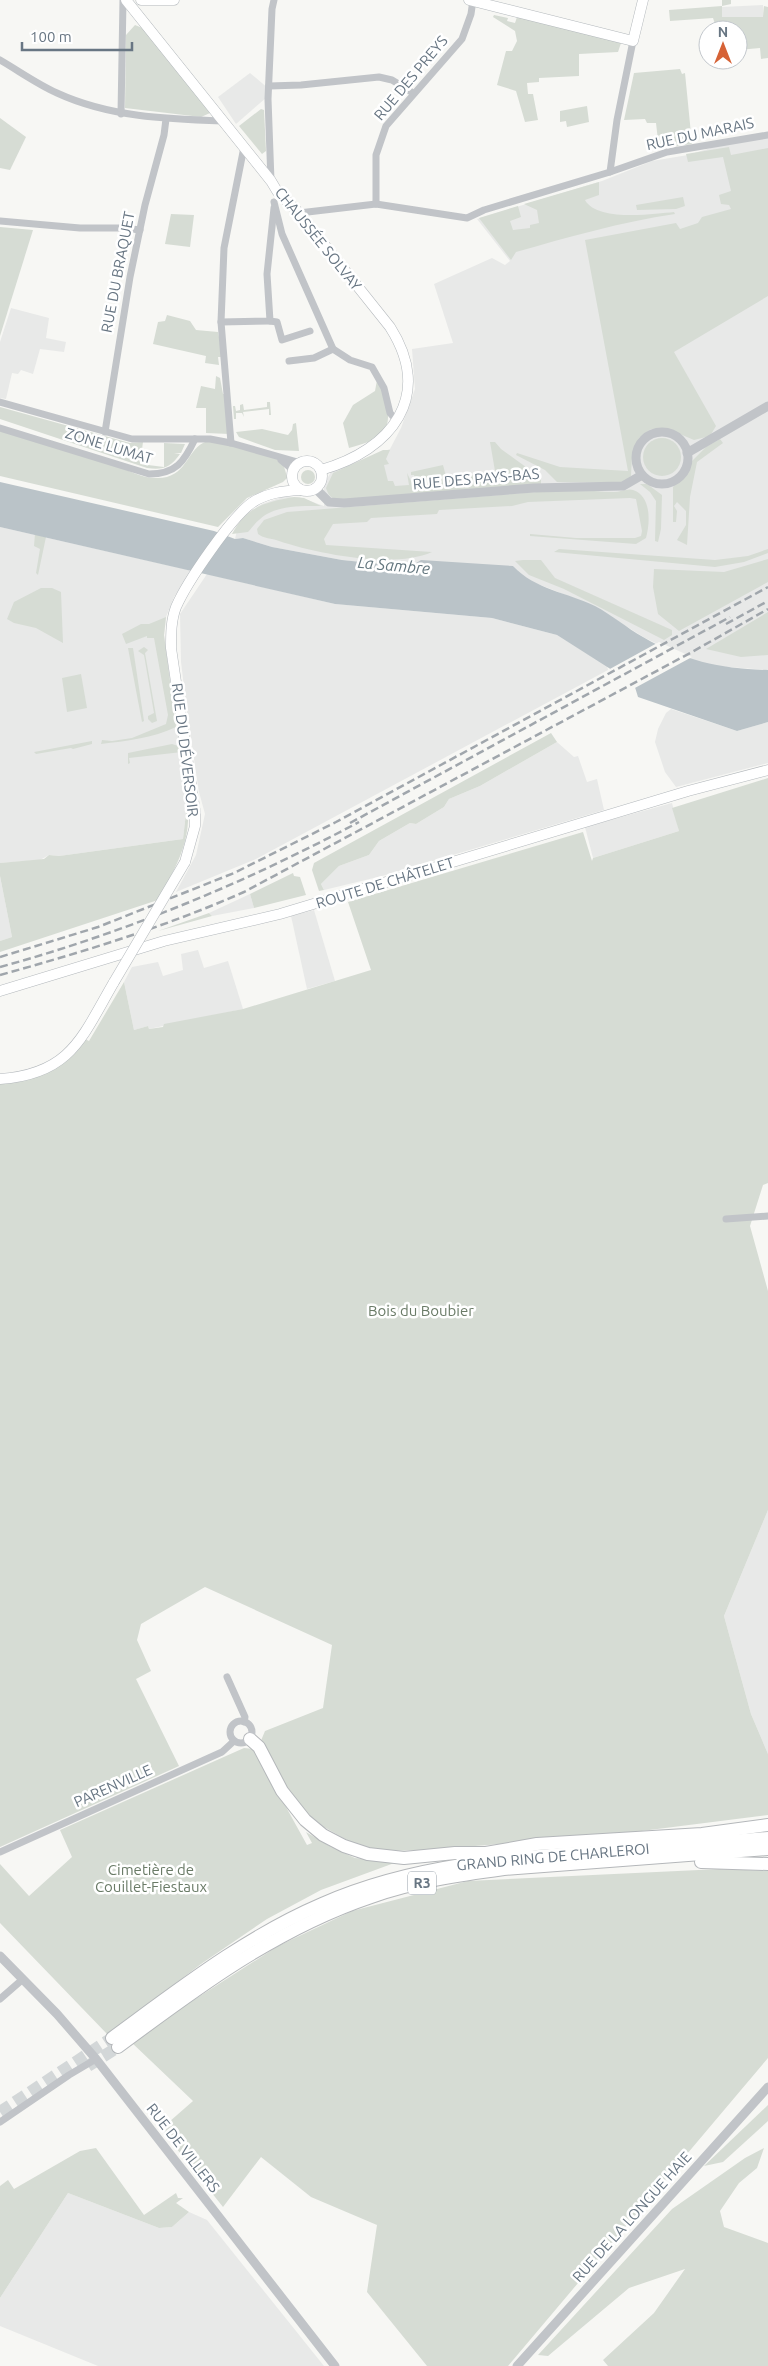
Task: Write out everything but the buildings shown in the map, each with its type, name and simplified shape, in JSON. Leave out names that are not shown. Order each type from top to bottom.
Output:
[{"type":"highway","points":[[250,1739],[259,1748],[282,1791],[305,1820],[323,1835],[344,1846],[368,1854],[404,1858],[455,1853],[486,1853],[537,1844],[685,1835],[768,1825]]},
{"type":"highway","name":"GRAND RING DE CHARLEROI","points":[[768,1838],[491,1860],[406,1875],[345,1894],[291,1918],[217,1962],[115,2042],[263,1946],[326,1914],[372,1896],[412,1885],[488,1872],[768,1849]]},
{"type":"highway","points":[[491,1860],[537,1844]]},
{"type":"highway","points":[[670,1858],[697,1862],[768,1864]]},
{"type":"main road","name":"CHAUSSÉE SOLVAY","points":[[125,0],[244,147],[277,191],[299,213],[390,327],[400,343],[407,364],[409,378],[408,394],[397,422],[374,446],[321,470]]},
{"type":"main road","points":[[141,0],[174,0]]},
{"type":"main road","points":[[469,0],[632,41],[643,0]]},
{"type":"main road","points":[[310,462],[321,470],[322,481],[316,489],[308,492],[300,490],[296,471],[310,462]]},
{"type":"main road","name":"RUE DU DÉVERSOIR","points":[[279,492],[296,471]]},
{"type":"main road","name":"RUE DU DÉVERSOIR","points":[[0,1078],[19,1078],[48,1069],[61,1060],[82,1038],[186,862],[195,826],[190,774],[171,648],[171,627],[176,608],[184,593],[242,510],[254,501],[279,492],[300,490]]},
{"type":"main road","name":"ROUTE DE CHÂTELET","points":[[0,990],[164,941],[280,914],[688,791],[768,770]]},
{"type":"street","points":[[121,114],[125,0]]},
{"type":"street","points":[[271,181],[269,86],[274,0]]},
{"type":"street","name":"RUE DES PREYS","points":[[376,204],[376,155],[386,126],[462,39],[471,14],[473,0]]},
{"type":"street","points":[[610,172],[617,120],[632,41]]},
{"type":"street","points":[[0,60],[56,93],[121,114],[166,119],[223,121]]},
{"type":"street","points":[[269,86],[300,85],[380,77],[392,80],[413,94]]},
{"type":"street","name":"RUE DU BRAQUET","points":[[105,432],[114,367],[140,230],[164,135],[166,119]]},
{"type":"street","name":"RUE DU MARAIS","points":[[299,213],[376,204],[467,218],[484,210],[610,172],[667,152],[768,135]]},
{"type":"street","points":[[231,442],[221,322],[226,235],[244,147]]},
{"type":"street","points":[[270,320],[267,274],[274,202],[277,191]]},
{"type":"street","points":[[274,202],[282,234],[333,349],[350,360],[372,367],[384,388],[390,413],[397,422]]},
{"type":"street","points":[[0,221],[80,228],[140,230]]},
{"type":"street","points":[[221,322],[270,320],[277,322],[282,340],[310,331]]},
{"type":"street","points":[[289,362],[314,358],[333,349]]},
{"type":"street","points":[[0,402],[132,439],[210,439],[231,442],[277,456],[296,471]]},
{"type":"street","points":[[688,453],[768,406]]},
{"type":"street","name":"ZONE LUMAT","points":[[0,428],[149,474],[162,474],[172,470],[188,454],[195,439]]},
{"type":"street","points":[[654,433],[672,434],[684,445],[688,453],[686,469],[675,481],[658,484],[642,475],[636,460],[637,451],[641,443],[654,433]]},
{"type":"street","name":"RUE DES PAYS-BAS","points":[[316,489],[329,502],[344,503],[542,487],[623,486],[642,475]]},
{"type":"street","points":[[726,1219],[768,1216]]},
{"type":"street","points":[[227,1677],[245,1717],[244,1722]]},
{"type":"street","points":[[234,1741],[230,1735],[231,1728],[236,1722],[244,1722],[252,1729],[250,1739]]},
{"type":"street","name":"PARENVILLE","points":[[0,1852],[222,1752],[234,1741],[243,1743],[250,1739]]},
{"type":"street","name":"RUE DE VILLERS","points":[[0,1956],[24,1979],[96,2059],[335,2366]]},
{"type":"street","points":[[0,1999],[24,1979]]},
{"type":"street","points":[[0,2122],[96,2059]]},
{"type":"street","name":"RUE DE LA LONGUE HAIE","points":[[517,2366],[768,2087]]},
{"type":"shaded area","points":[[763,5],[764,17],[722,17],[722,7]]},
{"type":"shaded area","points":[[250,73],[269,89],[267,97],[236,124],[218,97]]},
{"type":"shaded area","points":[[768,135],[768,670],[715,666],[691,660],[645,638],[594,606],[525,579],[513,566],[410,567],[342,560],[272,547],[243,538],[235,539],[240,518],[262,504],[282,497],[299,497],[324,506],[324,484],[331,472],[390,449],[401,428],[415,389],[412,349],[453,343],[434,284],[492,258],[505,265],[510,261],[477,219],[602,181],[652,161],[688,155],[727,143]]},
{"type":"shaded area","points":[[11,308],[49,318],[46,338],[66,342],[64,352],[40,349],[33,374],[21,370],[18,374],[12,373],[6,399],[0,398],[0,342]]},
{"type":"shaded area","points":[[0,482],[214,531],[235,539],[243,538],[272,547],[342,560],[410,567],[421,560],[513,566],[541,586],[595,606],[631,630],[673,652],[688,658],[719,665],[768,670],[768,722],[737,731],[638,697],[634,684],[557,635],[492,618],[335,604],[0,527]]},
{"type":"shaded area","points":[[0,527],[189,570],[191,573],[174,597],[166,617],[164,635],[176,727],[182,752],[186,813],[183,839],[59,856],[49,855],[40,860],[0,863]]},
{"type":"shaded area","points":[[207,574],[335,604],[492,618],[557,635],[607,666],[608,670],[256,859],[176,892],[196,855],[205,814],[199,792],[188,720],[181,662],[180,614]]},
{"type":"shaded area","points":[[671,709],[737,731],[768,722],[768,763],[676,787],[665,772],[655,742],[658,729],[666,713]]},
{"type":"shaded area","points":[[557,742],[574,757],[578,756],[587,782],[597,779],[604,810],[382,876],[324,890],[321,884],[339,866],[369,855],[379,841],[410,823],[416,824],[444,807],[449,799],[480,786]]},
{"type":"shaded area","points":[[672,803],[679,831],[593,858],[585,827]]},
{"type":"shaded area","points":[[0,876],[12,937],[0,941]]},
{"type":"shaded area","points":[[250,894],[254,908],[212,916],[209,913]]},
{"type":"shaded area","points":[[314,910],[335,981],[307,989],[291,916]]},
{"type":"shaded area","points":[[198,950],[204,968],[228,961],[243,1009],[149,1029],[148,1026],[134,1030],[124,982],[132,967],[158,962],[163,976],[183,970],[181,954]]},
{"type":"shaded area","points":[[768,1510],[768,1754],[751,1714],[724,1616]]},
{"type":"shaded area","points":[[68,2193],[159,2228],[172,2227],[189,2212],[207,2220],[324,2366],[98,2366],[0,2326],[0,2298]]},
{"type":"green space","points":[[722,0],[731,0],[731,4],[722,6]]},
{"type":"green space","points":[[722,6],[722,17],[763,17],[764,6],[768,7],[768,58],[761,59],[760,48],[748,49],[748,20],[714,20],[713,18],[670,21],[669,10]]},
{"type":"green space","points":[[494,15],[508,18],[507,21],[515,23],[517,17],[621,43],[618,52],[579,54],[579,76],[539,78],[539,82],[527,83],[528,94],[533,94],[538,120],[525,122],[516,91],[497,85],[506,51],[512,51],[517,41],[515,31],[493,17]]},
{"type":"green space","points":[[135,25],[145,29],[210,113],[201,117],[125,108],[126,35]]},
{"type":"green space","points":[[680,69],[682,74],[685,73],[692,144],[659,149],[656,123],[647,123],[645,119],[624,120],[634,73]]},
{"type":"green space","points":[[587,106],[589,122],[567,127],[566,121],[560,122],[560,111]]},
{"type":"green space","points":[[261,109],[264,110],[266,151],[262,154],[239,126]]},
{"type":"green space","points":[[0,118],[26,137],[10,170],[0,168]]},
{"type":"green space","points":[[729,147],[731,155],[768,148],[768,296],[674,352],[716,426],[710,436],[694,440],[668,429],[651,429],[639,438],[632,456],[631,476],[623,483],[557,482],[545,470],[516,455],[517,453],[560,467],[628,471],[585,240],[676,223],[680,229],[698,223],[702,217],[731,209],[729,205],[721,204],[719,195],[731,191],[723,157],[688,162],[686,154]]},
{"type":"green space","points":[[599,182],[599,195],[585,200],[591,207],[613,214],[674,212],[675,214],[575,235],[516,252],[511,260],[479,218],[518,206],[521,217],[510,221],[513,230],[530,228],[530,225],[539,223],[537,210],[524,204]]},
{"type":"green space","points":[[683,197],[685,206],[676,209],[637,210],[636,205]]},
{"type":"green space","points":[[171,214],[194,215],[190,247],[165,244]]},
{"type":"green space","points":[[0,227],[33,230],[0,336]]},
{"type":"green space","points":[[167,315],[190,321],[196,330],[218,332],[223,357],[218,357],[219,365],[205,363],[206,356],[153,344],[158,322],[165,321]]},
{"type":"green space","points":[[216,376],[220,378],[223,394],[228,394],[229,434],[206,433],[206,408],[196,408],[201,386],[215,389]]},
{"type":"green space","points":[[377,380],[382,387],[386,401],[388,422],[385,429],[376,439],[349,448],[343,423],[353,405],[375,391]]},
{"type":"green space","points":[[267,402],[270,402],[271,415],[269,415],[269,409],[243,412],[244,417],[242,413],[236,413],[236,419],[234,419],[233,406],[235,406],[236,411],[240,410],[240,405],[243,404],[244,410],[267,407]]},
{"type":"green space","points":[[0,407],[130,443],[143,442],[140,464],[164,467],[164,443],[185,444],[181,453],[174,453],[180,454],[166,467],[158,469],[147,468],[0,419]]},
{"type":"green space","points":[[296,423],[299,451],[275,450],[239,437],[236,432],[262,429],[288,435],[292,430],[293,424]]},
{"type":"green space","points":[[0,429],[75,449],[99,457],[142,476],[156,478],[166,477],[180,470],[197,447],[203,443],[218,442],[230,444],[274,457],[282,464],[287,478],[283,482],[247,498],[218,527],[0,476]]},
{"type":"green space","points":[[662,438],[675,444],[681,457],[675,470],[662,476],[649,470],[643,457],[649,444]]},
{"type":"green space","points":[[720,439],[723,443],[697,462],[690,497],[687,545],[677,540],[686,525],[686,511],[677,502],[674,506],[677,511],[676,522],[673,522],[673,487],[688,473],[692,461],[706,447]]},
{"type":"green space","points":[[490,442],[495,442],[501,449],[541,478],[541,484],[343,500],[332,497],[326,488],[333,473],[383,450],[390,450],[386,459],[389,464],[384,465],[388,481],[393,481],[395,486],[409,485],[407,473],[413,485],[416,484],[414,475],[411,475],[411,472],[443,465],[447,480],[495,471]]},
{"type":"green space","points":[[305,470],[311,470],[315,477],[311,484],[305,484],[301,480],[301,474]]},
{"type":"green space","points":[[640,484],[647,484],[662,495],[661,529],[658,542],[655,541],[656,501],[650,492]]},
{"type":"green space","points":[[575,489],[614,492],[633,490],[639,493],[647,504],[649,518],[646,538],[636,544],[530,536],[530,534],[576,538],[635,538],[641,536],[642,531],[636,499],[630,498],[528,502],[512,506],[439,510],[437,514],[371,518],[367,522],[333,524],[324,539],[326,545],[432,552],[416,557],[398,559],[356,558],[314,551],[263,537],[258,534],[257,529],[264,520],[287,512]]},
{"type":"green space","points":[[294,497],[304,498],[321,506],[297,506],[272,511],[258,521],[248,532],[232,534],[237,525],[257,507]]},
{"type":"green space","points":[[35,534],[46,537],[38,575],[36,573],[40,549],[34,546]]},
{"type":"green space","points":[[559,549],[715,560],[748,556],[768,549],[768,553],[744,562],[715,567],[554,552]]},
{"type":"green space","points":[[768,559],[768,582],[679,631],[658,614],[653,587],[654,569],[724,572]]},
{"type":"green space","points":[[541,560],[555,578],[672,630],[672,635],[664,640],[564,589],[529,575],[515,561]]},
{"type":"green space","points":[[41,588],[52,588],[61,592],[63,643],[36,628],[14,623],[7,619],[14,602]]},
{"type":"green space","points":[[768,612],[768,655],[741,657],[706,649]]},
{"type":"green space","points":[[166,617],[164,635],[176,727],[149,736],[101,744],[102,740],[112,741],[132,738],[166,724],[168,715],[154,638],[147,638],[147,636],[126,644],[122,634],[141,624],[149,624]]},
{"type":"green space","points":[[144,647],[148,650],[145,653],[157,721],[152,723],[148,719],[148,716],[154,713],[144,655],[138,651]]},
{"type":"green space","points":[[128,648],[133,648],[144,721],[142,722]]},
{"type":"green space","points":[[81,674],[87,708],[67,712],[62,678]]},
{"type":"green space","points":[[551,733],[557,742],[480,786],[449,799],[444,807],[416,824],[410,823],[379,841],[369,855],[339,866],[321,884],[324,890],[319,891],[312,870],[314,863]]},
{"type":"green space","points":[[92,741],[92,744],[73,749],[36,754],[34,752]]},
{"type":"green space","points":[[172,744],[178,746],[182,752],[129,758],[130,763],[128,764],[128,753]]},
{"type":"green space","points":[[184,778],[188,813],[185,842],[175,869],[158,900],[0,952],[0,941],[12,937],[0,876],[0,863],[44,859],[49,855],[59,856],[183,839],[186,813]]},
{"type":"green space","name":"Bois du Boubier","points":[[768,778],[768,1183],[763,1185],[750,1226],[768,1291],[768,1510],[724,1616],[751,1714],[768,1754],[768,1815],[602,1836],[424,1850],[385,1851],[354,1844],[324,1827],[299,1806],[260,1743],[265,1731],[323,1708],[332,1645],[205,1587],[141,1624],[137,1640],[151,1671],[136,1679],[179,1766],[0,1847],[0,1082],[37,1076],[59,1066],[85,1039],[89,1041],[124,982],[134,1030],[148,1026],[149,1029],[163,1027],[164,1024],[243,1009],[371,970],[348,902],[583,832],[592,861],[593,858],[679,831],[672,808]]},
{"type":"green space","points":[[293,873],[294,876],[300,877],[306,895],[254,908],[250,894]]},
{"type":"green space","points":[[209,913],[212,916],[158,931]]},
{"type":"green space","name":"Cimetière de Couillet-Fiestaux","points":[[244,1748],[254,1749],[307,1845],[312,1843],[306,1832],[331,1847],[355,1858],[397,1862],[321,1890],[267,1919],[201,1964],[108,2035],[0,1923],[0,1864],[29,1896],[72,1857],[60,1830]]},
{"type":"green space","points":[[720,1869],[768,1871],[768,2058],[508,2366],[427,2366],[367,2292],[377,2225],[311,2197],[261,2157],[223,2207],[161,2129],[193,2101],[130,2041],[278,1946],[352,1911],[468,1881]]},
{"type":"green space","points":[[768,2105],[768,2121],[723,2162],[704,2166]]},
{"type":"green space","points":[[96,2148],[144,2215],[176,2193],[178,2198],[183,2198],[176,2203],[189,2212],[172,2227],[159,2228],[68,2193],[0,2298],[0,2186],[8,2180],[14,2189],[80,2151]]},
{"type":"green space","points":[[764,2148],[757,2168],[739,2183],[720,2211],[724,2227],[768,2243],[768,2366],[608,2366],[603,2360],[654,2313],[685,2269],[629,2288],[548,2356],[538,2355],[672,2209],[745,2158]]},
{"type":"pier","points":[[659,642],[692,657],[633,689],[632,686],[608,670]]},
{"type":"tunnel","points":[[0,2112],[112,2038]]},
{"type":"tunnel","points":[[88,2066],[118,2047]]},
{"type":"railway","points":[[0,957],[98,927],[234,873],[336,822],[768,587]]},
{"type":"railway","points":[[726,624],[768,601]]},
{"type":"railway","points":[[0,975],[124,938],[244,892],[692,652],[768,609]]},
{"type":"railway","points":[[350,823],[730,617]]},
{"type":"railway","points":[[0,967],[92,939],[183,905],[272,866],[359,822]]},
{"type":"water label","name":"La Sambre","points":[[394,565]]}]
